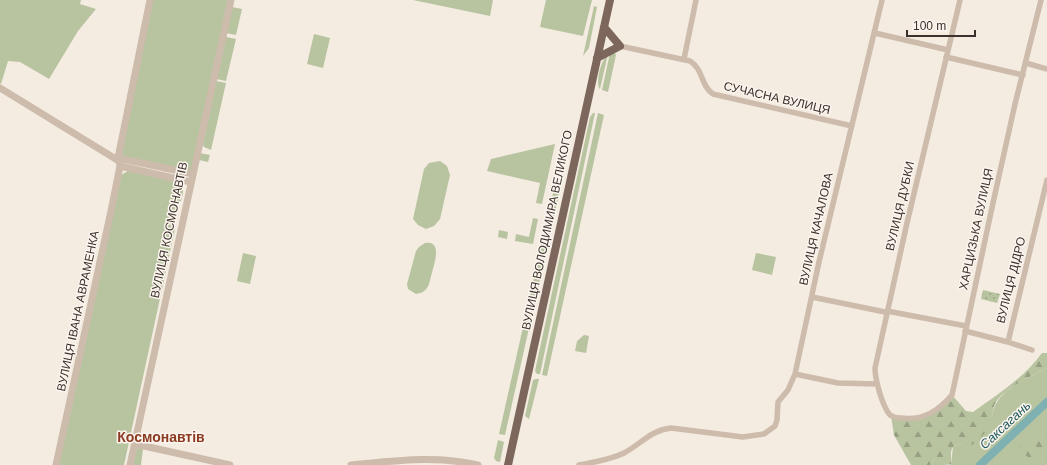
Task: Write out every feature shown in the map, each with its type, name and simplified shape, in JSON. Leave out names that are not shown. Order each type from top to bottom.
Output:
[{"type":"main road","name":"ВУЛИЦЯ ВОЛОДИМИРА ВЕЛИКОГО","points":[[508,465],[610,0]]},
{"type":"main road","points":[[597,58],[620,46],[604,27]]},
{"type":"street","name":"ВУЛИЦЯ ІВАНА АВРАМЕНКА","points":[[56,465],[119,162],[150,0]]},
{"type":"street","name":"ВУЛИЦЯ КОСМОНАВТІВ","points":[[130,465],[231,0]]},
{"type":"street","points":[[684,59],[696,0]]},
{"type":"street","name":"ВУЛИЦЯ КАЧАЛОВА","points":[[579,465],[621,455],[656,431],[664,429],[671,428],[743,437],[764,434],[775,426],[777,420],[778,402],[788,390],[795,374],[882,0]]},
{"type":"street","name":"ВУЛИЦЯ ДУБКИ","points":[[890,416],[877,384],[876,368],[887,311],[960,0]]},
{"type":"street","name":"ХАРЦИЗЬКА ВУЛИЦЯ","points":[[890,416],[906,419],[920,418],[936,411],[952,395],[965,329],[1015,104],[1041,0]]},
{"type":"street","points":[[875,33],[948,50]]},
{"type":"street","name":"СУЧАСНА ВУЛИЦЯ","points":[[620,46],[690,61],[699,68],[705,86],[713,94],[852,126]]},
{"type":"street","points":[[946,57],[1023,75]]},
{"type":"street","points":[[1026,63],[1047,68]]},
{"type":"street","points":[[0,88],[119,162],[192,178]]},
{"type":"street","name":"ВУЛИЦЯ ДІДРО","points":[[812,297],[885,312],[887,311],[965,329],[1008,342],[1047,180]]},
{"type":"street","points":[[1008,342],[1032,350]]},
{"type":"street","points":[[795,374],[838,384],[877,384]]},
{"type":"street","points":[[135,444],[230,465]]},
{"type":"street","points":[[351,465],[438,459],[457,460],[478,465]]},
{"type":"green space","points":[[0,0],[81,0],[80,4],[96,9],[78,31],[49,79],[20,62],[8,61],[1,84]]},
{"type":"green space","points":[[150,0],[231,0],[193,174],[118,158]]},
{"type":"green space","points":[[413,0],[493,0],[490,16]]},
{"type":"green space","points":[[546,0],[592,0],[583,36],[540,27]]},
{"type":"green space","points":[[594,6],[597,7],[589,48],[583,56]]},
{"type":"green space","points":[[232,7],[242,9],[236,35],[226,33]]},
{"type":"green space","points":[[314,34],[330,38],[323,68],[307,64]]},
{"type":"green space","points":[[226,37],[236,39],[226,81],[216,79]]},
{"type":"green space","points":[[614,52],[616,55],[608,92],[602,90],[610,53]]},
{"type":"green space","points":[[608,54],[600,89],[598,80],[600,70],[605,57]]},
{"type":"green space","points":[[216,81],[226,83],[211,150],[203,145]]},
{"type":"green space","points":[[593,113],[595,113],[540,374],[537,374],[535,371],[590,117]]},
{"type":"green space","points":[[598,113],[604,115],[547,376],[542,375]]},
{"type":"green space","points":[[555,144],[542,204],[536,203],[540,183],[487,171],[491,159]]},
{"type":"green space","points":[[200,153],[210,155],[208,162],[199,160]]},
{"type":"green space","points":[[440,161],[447,166],[450,175],[440,219],[434,226],[426,229],[418,225],[413,219],[424,169],[429,163]]},
{"type":"green space","points":[[128,171],[179,182],[183,191],[181,201],[178,203],[174,221],[175,229],[124,465],[58,465],[121,175]]},
{"type":"green space","points":[[558,171],[561,173],[562,181],[505,435],[499,434]]},
{"type":"green space","points":[[533,218],[538,219],[533,244],[515,241],[516,234],[529,237]]},
{"type":"green space","points":[[499,230],[508,232],[507,239],[498,237]]},
{"type":"green space","points":[[425,243],[431,243],[434,245],[436,254],[428,286],[421,293],[416,294],[408,289],[407,284],[416,251]]},
{"type":"green space","points":[[243,253],[256,256],[250,284],[237,281]]},
{"type":"green space","points":[[756,253],[776,257],[772,275],[752,270]]},
{"type":"green space","points":[[983,290],[1000,294],[997,303],[981,299]]},
{"type":"green space","points":[[584,335],[589,336],[586,353],[575,351],[577,341]]},
{"type":"green space","points":[[1042,353],[1047,353],[1047,368],[1020,382],[1000,397],[994,406],[991,422],[987,430],[975,443],[954,446],[951,452],[951,464],[946,465],[938,458],[930,465],[911,465],[894,435],[891,416],[896,418],[927,416],[952,395],[966,411],[973,412],[1019,378]]},
{"type":"green space","points":[[1047,368],[1047,465],[949,465],[951,464],[953,447],[958,444],[963,445],[992,417],[994,408],[1005,393],[1021,381]]},
{"type":"green space","points":[[539,379],[529,419],[525,416],[533,380]]},
{"type":"green space","points":[[1047,435],[1047,460],[1038,460],[1027,457],[1019,446]]},
{"type":"green space","points":[[498,440],[504,442],[500,462],[496,461],[494,458]]},
{"type":"green space","points":[[136,449],[143,449],[141,465],[131,465]]},
{"type":"green space","points":[[938,457],[946,465],[930,465],[934,460]]},
{"type":"waterway","name":"Саксагань","points":[[980,465],[1047,402]]},
{"type":"district","name":"Космонавтів","points":[[161,437]]}]
